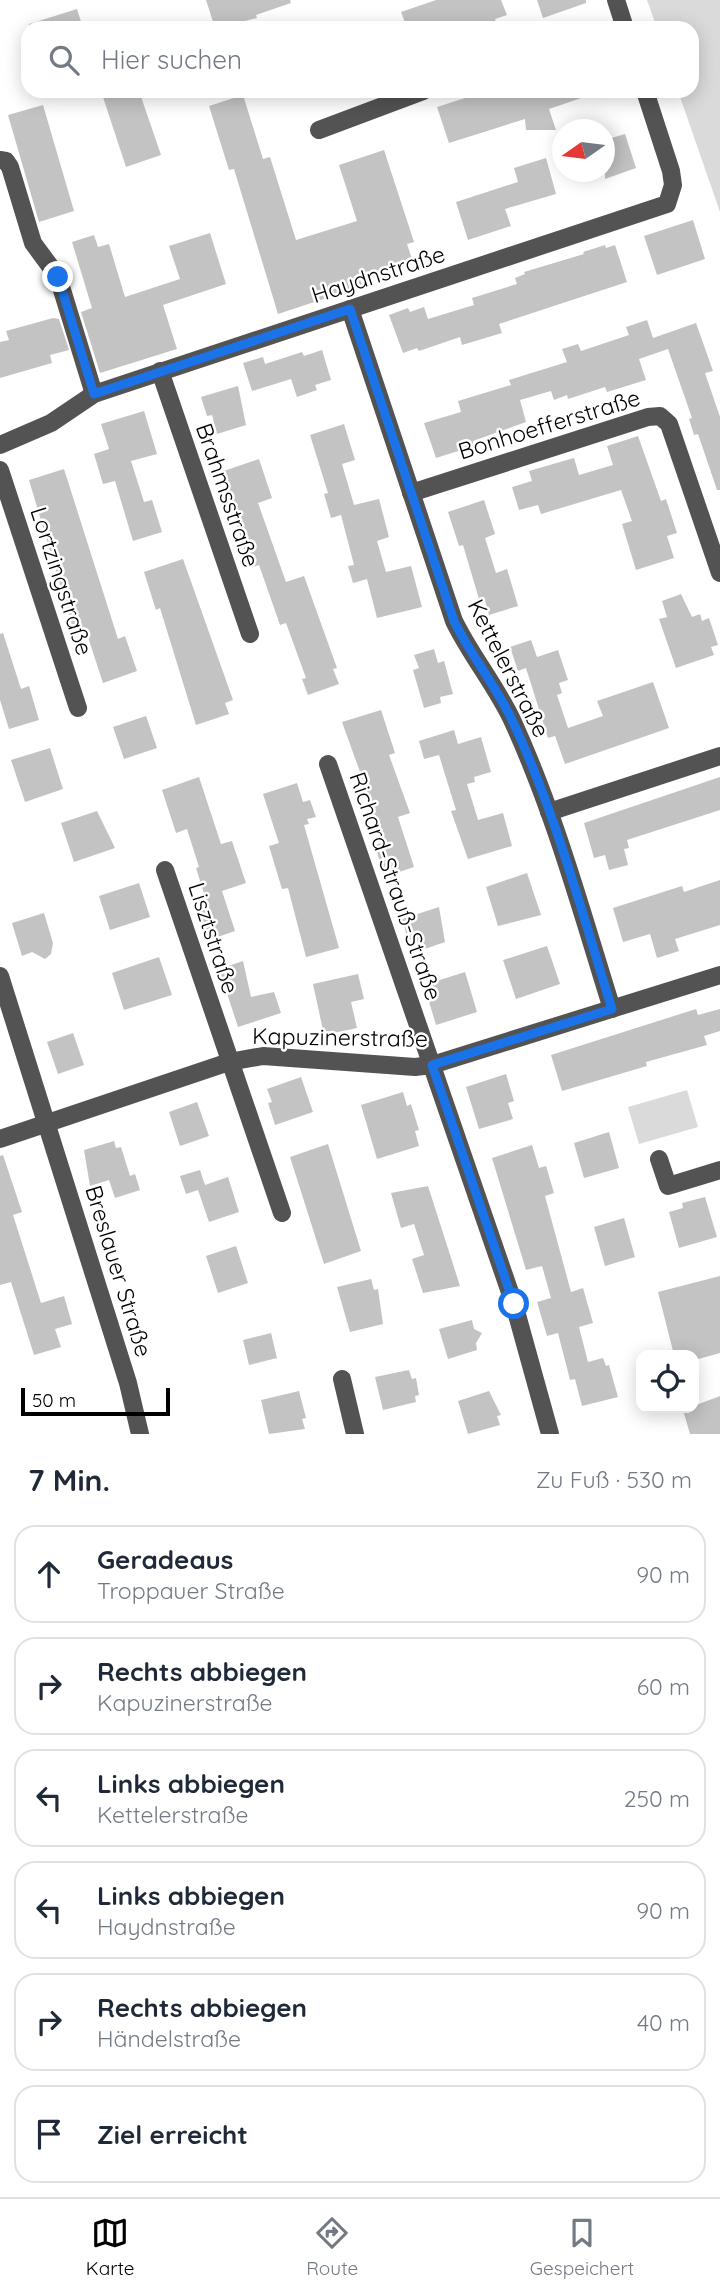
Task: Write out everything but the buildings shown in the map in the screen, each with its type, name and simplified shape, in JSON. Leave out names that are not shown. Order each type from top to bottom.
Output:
[{"type":"street","points":[[616,0],[618,21]]},
{"type":"street","points":[[319,130],[404,98]]},
{"type":"street","name":"Haydnstraße","points":[[0,445],[51,423],[94,394],[667,204],[673,185],[671,171],[647,98]]},
{"type":"street","points":[[0,160],[6,161],[10,167],[33,243],[58,277],[94,394]]},
{"type":"street","name":"Kettelerstraße","points":[[350,309],[454,621],[512,720],[549,812],[612,1009]]},
{"type":"street","name":"Brahmsstraße","points":[[160,371],[250,634]]},
{"type":"street","name":"Bonhoefferstraße","points":[[411,494],[648,417],[660,416],[669,424],[720,573]]},
{"type":"street","name":"Lortzingstraße","points":[[0,470],[78,708]]},
{"type":"street","points":[[549,812],[720,756]]},
{"type":"street","name":"Richard-Strauß-Straße","points":[[328,764],[514,1304],[550,1434]]},
{"type":"street","name":"Lisztstraße","points":[[165,870],[282,1213]]},
{"type":"street","name":"Kapuzinerstraße","points":[[0,1139],[229,1062],[263,1056],[415,1068],[432,1065],[720,975]]},
{"type":"street","name":"Breslauer Straße","points":[[0,976],[128,1383],[140,1434]]},
{"type":"street","points":[[660,1159],[668,1186],[720,1170]]},
{"type":"street","points":[[342,1379],[355,1434]]},
{"type":"shaded area","points":[[647,0],[720,0],[720,212],[680,98],[699,98],[699,21],[654,21]]},
{"type":"shaded area","points":[[687,1090],[698,1127],[639,1144],[628,1107]]},
{"type":"route","points":[[58,277],[94,394],[350,309],[454,621],[468,649],[504,704],[524,748],[549,812],[612,1009],[432,1065],[514,1304]]}]
